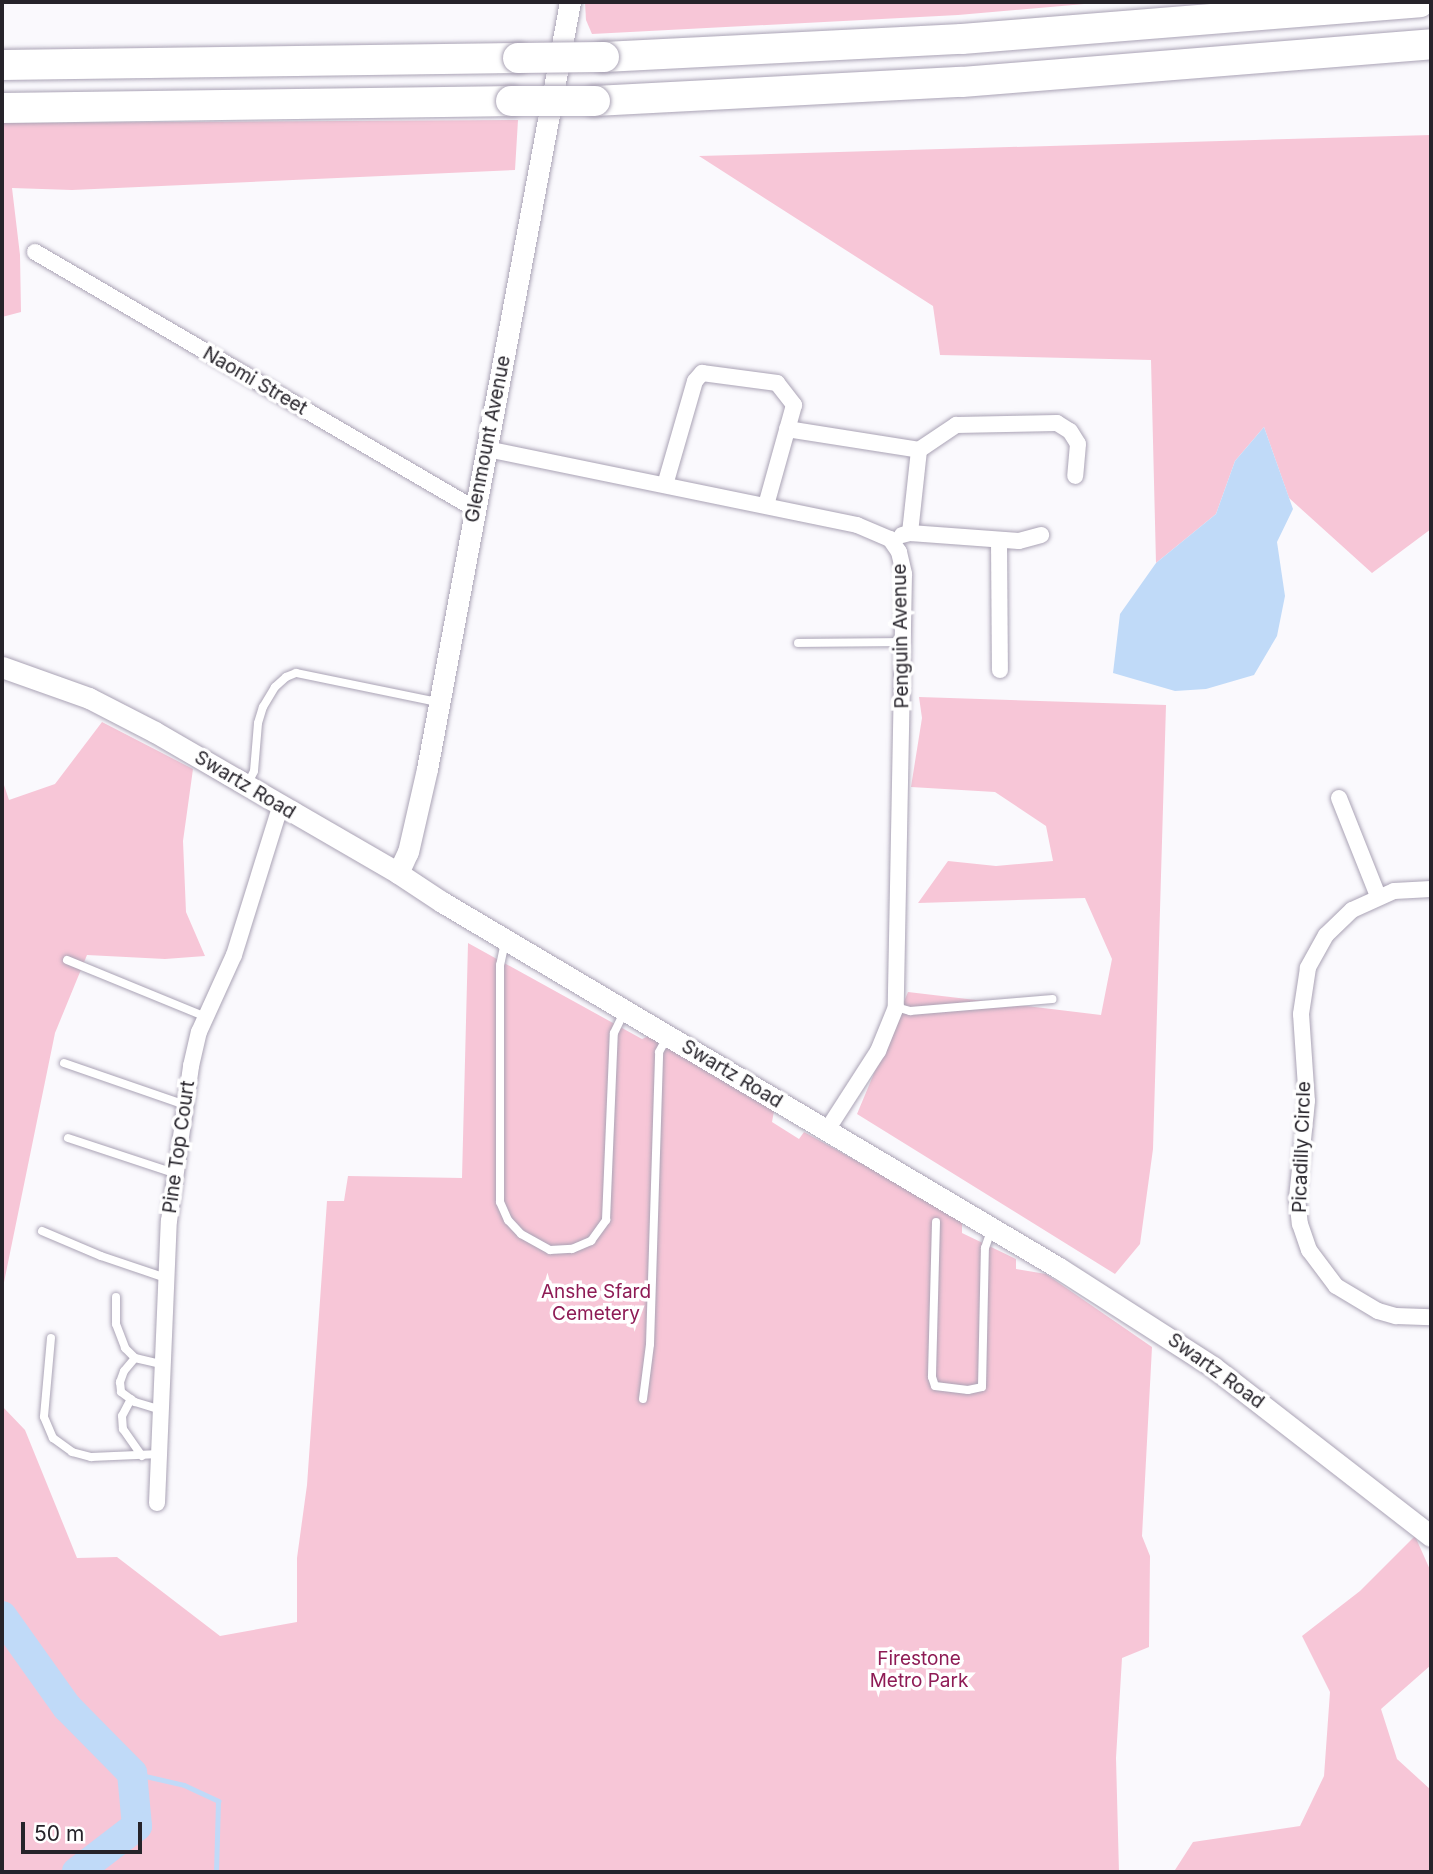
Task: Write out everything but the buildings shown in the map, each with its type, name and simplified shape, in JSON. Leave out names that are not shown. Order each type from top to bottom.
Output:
[{"type":"highway","points":[[2,65],[604,57],[962,39],[1420,2]]},
{"type":"highway","points":[[2,108],[595,101],[962,82],[1431,44]]},
{"type":"street","name":"Glenmount Avenue","points":[[398,873],[408,852],[418,813],[570,2]]},
{"type":"street","name":"Naomi Street","points":[[35,252],[475,509]]},
{"type":"street","points":[[665,485],[695,381],[702,373],[777,383],[794,405],[766,505]]},
{"type":"street","points":[[788,429],[919,450],[956,425],[1057,423],[1070,431],[1078,444],[1074,476]]},
{"type":"street","name":"Penguin Avenue","points":[[487,449],[857,525],[890,539],[903,563],[896,1007],[878,1051],[827,1130]]},
{"type":"street","points":[[910,533],[919,450]]},
{"type":"street","points":[[890,539],[910,533],[1019,541],[1041,535]]},
{"type":"street","points":[[999,540],[1000,670]]},
{"type":"street","name":"Swartz Road","points":[[2,667],[89,698],[155,732],[280,807],[398,873],[992,1228],[1213,1367],[1431,1536]]},
{"type":"street","points":[[1339,798],[1378,896]]},
{"type":"street","name":"Pine Top Court","points":[[157,1503],[166,1278],[174,1173],[191,1066],[206,1017],[234,955],[280,807]]},
{"type":"street","name":"Picadilly Circle","points":[[1431,889],[1402,890],[1378,896],[1352,910],[1326,935],[1316,950],[1303,985],[1301,1014],[1307,1101],[1297,1183],[1297,1210],[1309,1250],[1336,1286],[1378,1311],[1395,1316],[1431,1317]]},
{"type":"lane","points":[[798,643],[903,642]]},
{"type":"lane","points":[[246,786],[254,771],[258,723],[263,707],[275,687],[286,677],[296,673],[439,703]]},
{"type":"lane","points":[[506,939],[500,965],[500,1202],[520,1234],[550,1250],[572,1249],[591,1241],[600,1233],[606,1220],[614,1033],[625,1010]]},
{"type":"lane","points":[[67,960],[206,1017]]},
{"type":"lane","points":[[896,1007],[910,1012],[1052,999]]},
{"type":"lane","points":[[643,1399],[650,1344],[659,1052],[668,1036]]},
{"type":"lane","points":[[64,1063],[185,1105]]},
{"type":"lane","points":[[68,1138],[174,1173]]},
{"type":"lane","points":[[936,1222],[932,1377],[935,1386],[968,1390],[978,1389],[984,1382],[985,1248],[992,1228]]},
{"type":"lane","points":[[42,1231],[101,1256],[166,1278]]},
{"type":"lane","points":[[116,1297],[116,1324],[125,1348],[135,1359],[162,1364]]},
{"type":"lane","points":[[51,1338],[44,1417],[53,1438],[72,1452],[91,1457],[160,1454]]},
{"type":"lane","points":[[135,1359],[120,1382],[121,1392],[131,1399],[161,1410]]},
{"type":"lane","points":[[131,1399],[121,1416],[122,1429],[142,1456]]},
{"type":"green space","points":[[585,2],[1107,2],[958,15],[592,34],[586,20]]},
{"type":"green space","points":[[518,120],[515,170],[72,190],[12,188],[20,255],[21,312],[2,317],[2,123]]},
{"type":"green space","points":[[1431,135],[1431,529],[1372,573],[1289,498],[1264,427],[1235,461],[1216,514],[1156,563],[1151,360],[940,355],[933,306],[699,156]]},
{"type":"green space","points":[[919,697],[1166,705],[1153,1149],[1140,1244],[1115,1274],[857,1114],[908,992],[1101,1015],[1112,959],[1085,898],[918,903],[948,861],[996,866],[1053,861],[1046,826],[995,792],[911,787],[922,718]]},
{"type":"green space","points":[[102,722],[193,769],[183,841],[186,912],[205,956],[165,959],[87,955],[55,1033],[2,1292],[2,779],[9,800],[55,784]]},
{"type":"green space","name":"Firestone Metro Park","points":[[468,943],[642,1039],[651,1035],[774,1111],[772,1122],[799,1139],[804,1132],[962,1219],[962,1233],[1016,1259],[1016,1269],[1046,1274],[1152,1347],[1142,1536],[1150,1556],[1149,1647],[1122,1658],[1116,1758],[1119,1872],[2,1872],[2,1406],[25,1430],[77,1558],[117,1557],[220,1636],[297,1622],[297,1558],[307,1485],[327,1201],[344,1201],[348,1176],[462,1178]]},
{"type":"green space","points":[[1415,1536],[1431,1572],[1431,1665],[1381,1709],[1397,1759],[1431,1790],[1431,1872],[1122,1872],[1175,1870],[1193,1842],[1300,1826],[1324,1776],[1330,1692],[1302,1636],[1360,1591]]},
{"type":"water","points":[[1264,427],[1293,509],[1277,542],[1285,596],[1277,636],[1254,675],[1206,689],[1175,691],[1113,673],[1120,614],[1156,563],[1216,514],[1235,461]]},
{"type":"waterway","points":[[2,1616],[67,1707],[132,1773],[137,1826],[77,1872]]},
{"type":"waterway","points":[[132,1773],[184,1785],[218,1801],[216,1872]]},
{"type":"park label","name":"Anshe Sfard Cemetery","points":[[596,1303]]}]
